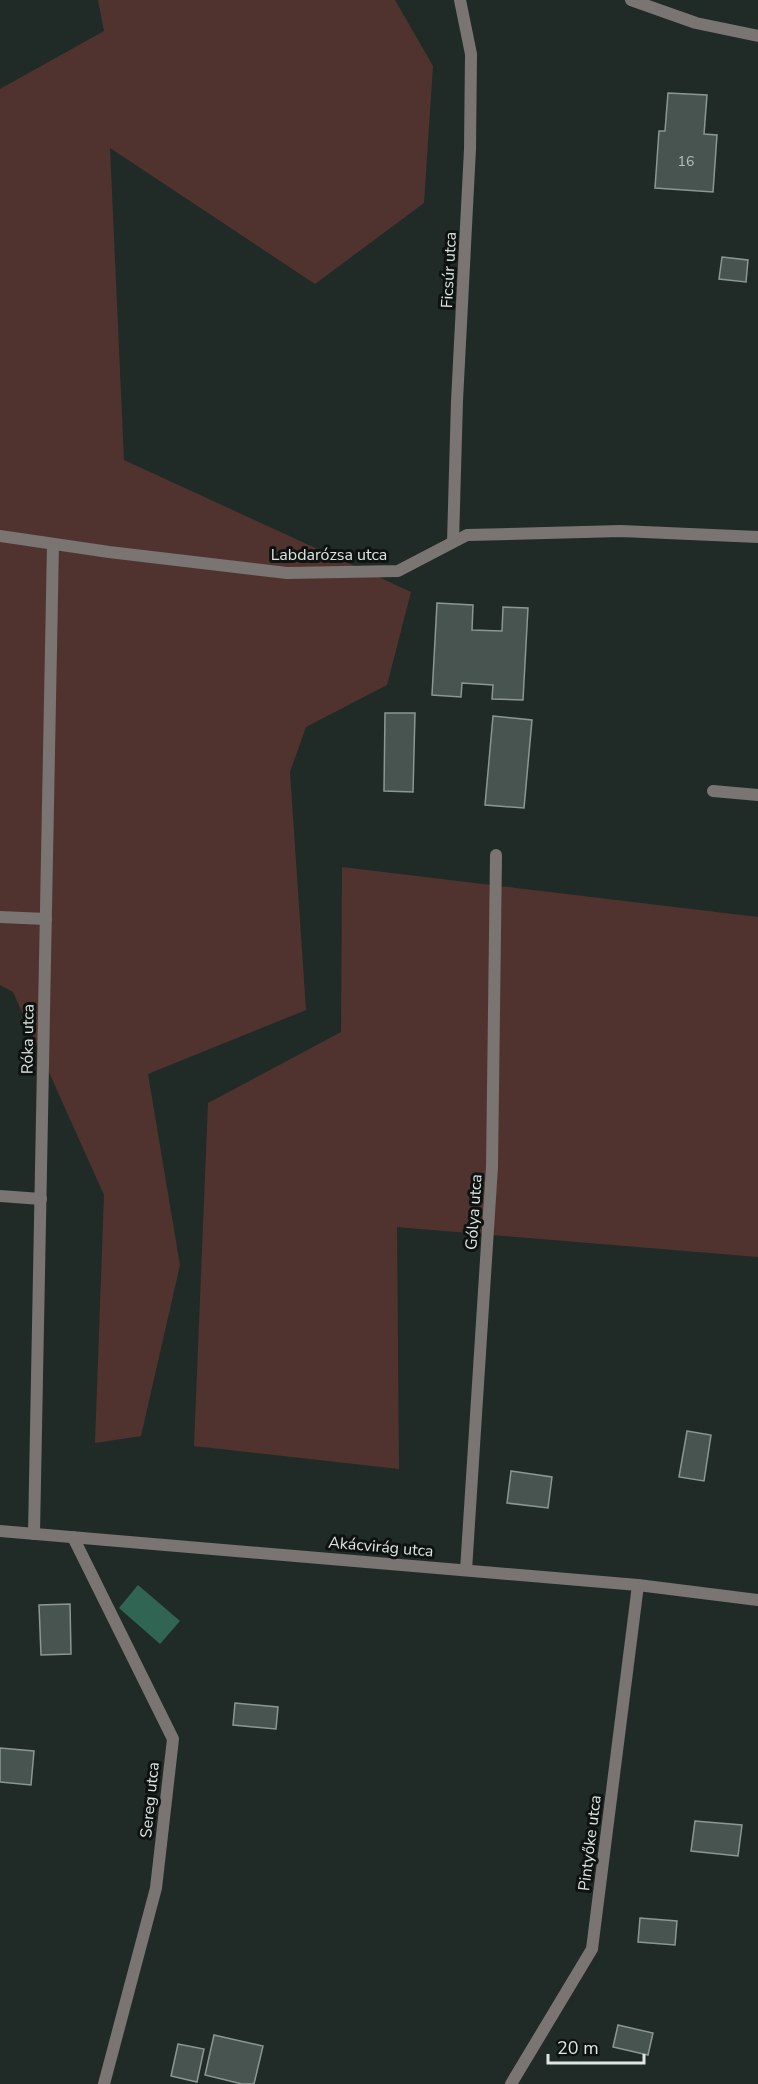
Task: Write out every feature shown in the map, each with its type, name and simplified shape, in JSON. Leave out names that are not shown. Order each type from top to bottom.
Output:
[{"type":"street","name":"Ficsúr utca","points":[[453,542],[457,401],[470,149],[471,54],[460,0]]},
{"type":"street","points":[[631,0],[696,23],[758,36]]},
{"type":"street","name":"Labdarózsa utca","points":[[0,536],[287,573],[398,571],[467,535],[621,531],[758,537]]},
{"type":"street","name":"Róka utca","points":[[34,1534],[53,544]]},
{"type":"street","points":[[713,791],[758,795]]},
{"type":"street","name":"Gólya utca","points":[[466,1570],[492,1167],[496,855]]},
{"type":"street","points":[[0,917],[46,918]]},
{"type":"street","points":[[0,1196],[41,1199]]},
{"type":"street","name":"Akácvirág utca","points":[[0,1531],[638,1585],[758,1600]]},
{"type":"street","name":"Sereg utca","points":[[73,1537],[173,1739],[156,1888],[104,2084]]},
{"type":"street","name":"Pintyőke utca","points":[[511,2084],[592,1949],[638,1585]]},
{"type":"shaded area","points":[[98,0],[395,0],[433,66],[424,203],[315,284],[110,148],[124,460],[411,592],[387,685],[306,727],[290,772],[306,1010],[148,1074],[180,1265],[141,1436],[95,1443],[104,1195],[13,992],[0,985],[0,89],[104,31]]},
{"type":"shaded area","points":[[342,867],[758,917],[758,1257],[397,1227],[399,1469],[194,1446],[208,1103],[341,1032]]},
{"type":"shaded area","points":[[138,1585],[180,1621],[160,1644],[119,1608]]},
{"type":"building","points":[[668,93],[707,95],[704,134],[717,135],[713,192],[655,188],[659,131],[665,131]]},
{"type":"building","points":[[722,257],[748,260],[746,282],[719,279]]},
{"type":"building","points":[[437,603],[473,605],[472,630],[502,631],[503,607],[528,608],[523,700],[492,699],[493,685],[462,683],[461,697],[432,695]]},
{"type":"building","points":[[385,713],[415,713],[413,792],[384,791]]},
{"type":"building","points":[[493,716],[532,720],[524,808],[485,805]]},
{"type":"building","points":[[687,1431],[711,1435],[704,1481],[679,1477]]},
{"type":"building","points":[[511,1471],[552,1477],[548,1508],[507,1503]]},
{"type":"building","points":[[70,1604],[71,1654],[41,1655],[39,1605]]},
{"type":"building","points":[[235,1703],[278,1707],[276,1729],[233,1725]]},
{"type":"building","points":[[0,1748],[34,1751],[31,1785],[0,1782]]},
{"type":"building","points":[[695,1821],[742,1825],[738,1856],[691,1851]]},
{"type":"building","points":[[640,1918],[677,1921],[675,1945],[638,1942]]},
{"type":"building","points":[[618,2025],[653,2033],[648,2055],[613,2047]]},
{"type":"building","points":[[214,2035],[263,2046],[254,2084],[242,2084],[205,2075]]},
{"type":"building","points":[[178,2044],[204,2049],[197,2082],[171,2076]]}]
